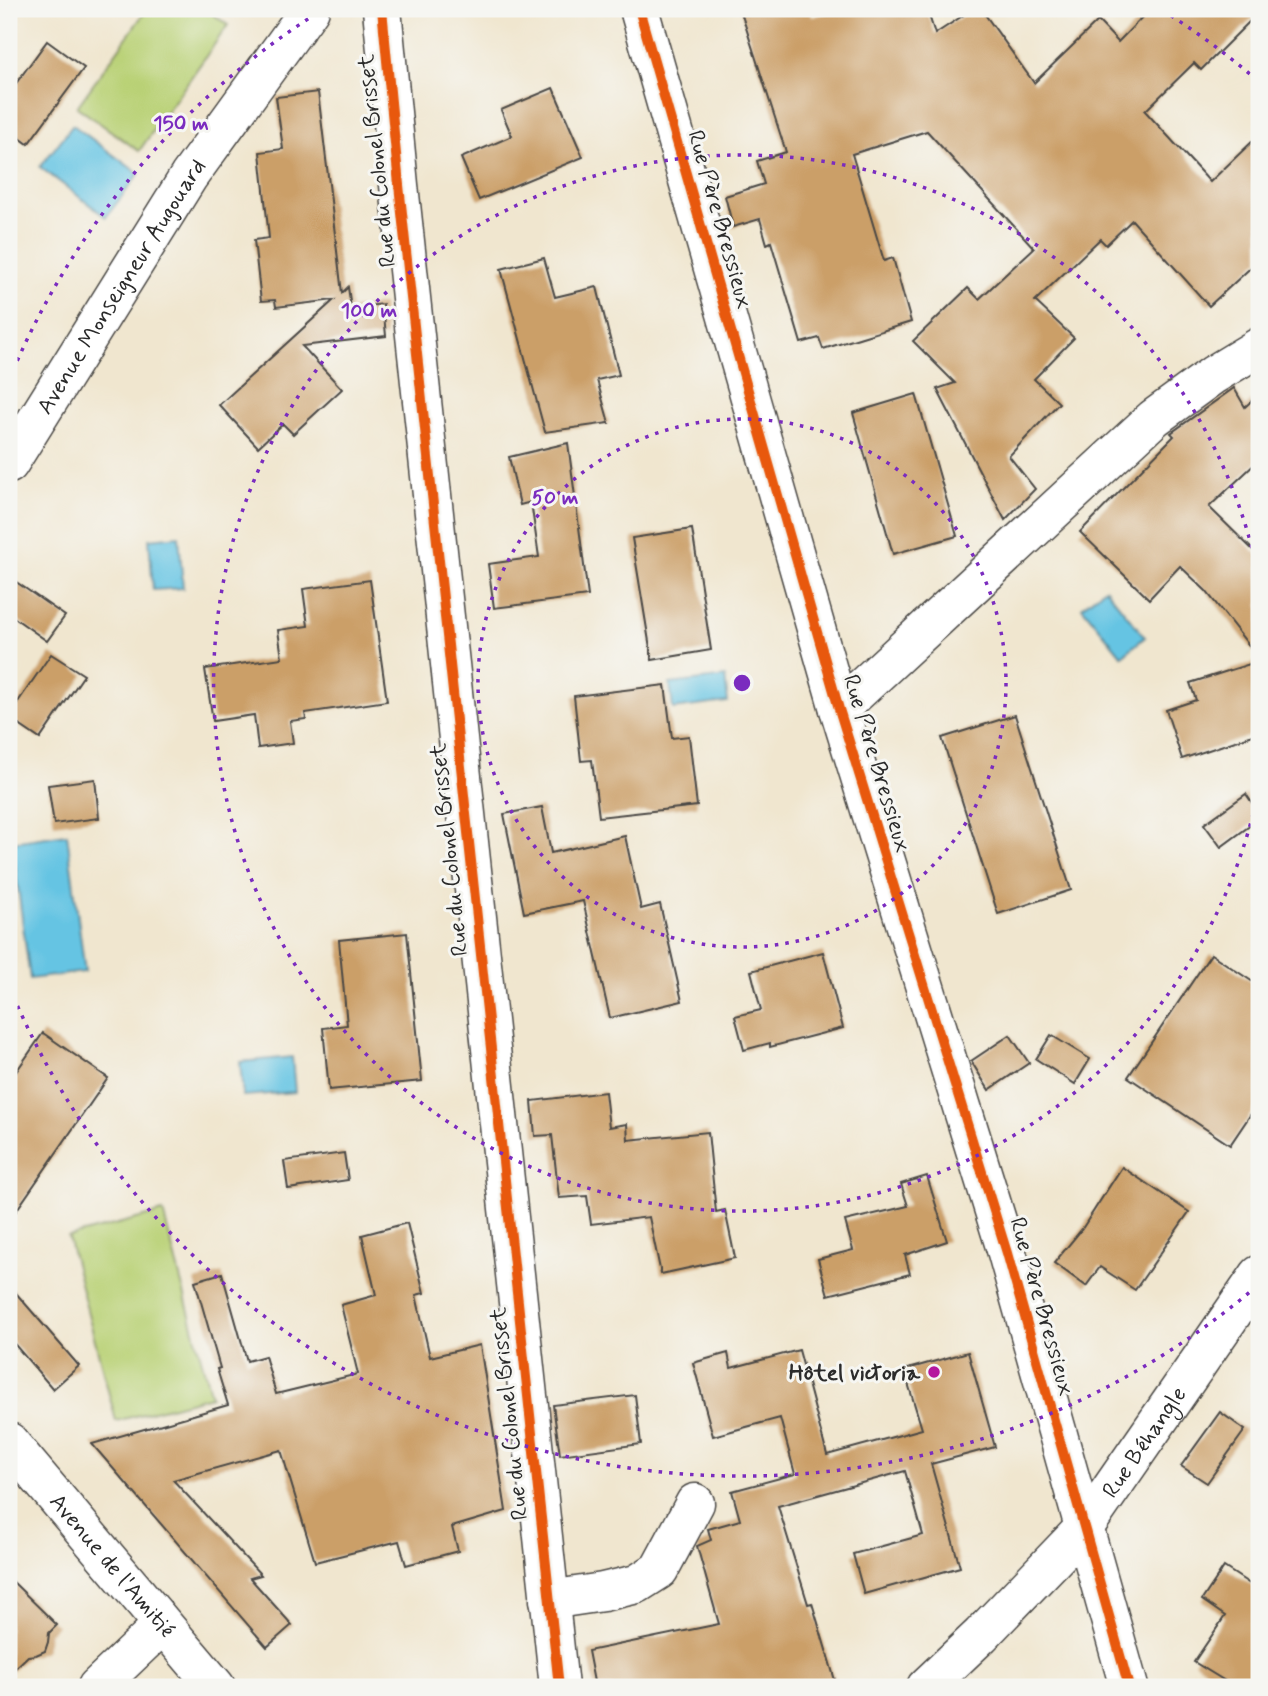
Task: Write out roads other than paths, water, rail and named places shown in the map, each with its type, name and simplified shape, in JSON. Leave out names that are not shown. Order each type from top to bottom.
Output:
[{"type":"street","name":"Avenue Monseigneur Augouard","points":[[9,464],[189,176],[310,9]]},
{"type":"street","name":"Rue du Colonel Brisset","points":[[382,9],[559,1687]]},
{"type":"street","name":"Rue Père Bressieux","points":[[639,9],[839,709],[1007,1253],[1129,1687]]},
{"type":"street","points":[[839,709],[1154,418],[1213,375],[1259,347]]},
{"type":"street","name":"Rue Béhangle","points":[[926,1687],[981,1635],[1084,1528],[1259,1275]]},
{"type":"street","name":"Avenue de l'Amitié","points":[[9,1442],[216,1687]]},
{"type":"street","points":[[549,1600],[637,1584],[659,1570],[695,1503]]},
{"type":"street","points":[[97,1687],[162,1625]]},
{"type":"water","points":[[73,125],[139,174],[106,217],[40,167]]},
{"type":"water","points":[[179,536],[183,588],[153,590],[149,539]]},
{"type":"water","points":[[1105,588],[1145,637],[1122,656],[1082,607]]},
{"type":"water","points":[[725,677],[728,702],[673,709],[670,684]]},
{"type":"water","points":[[67,834],[85,972],[30,979],[12,842]]},
{"type":"water","points":[[292,1057],[295,1092],[243,1096],[240,1062]]},
{"type":"place","name":"Hôtel victoria","points":[[934,1372]]}]
